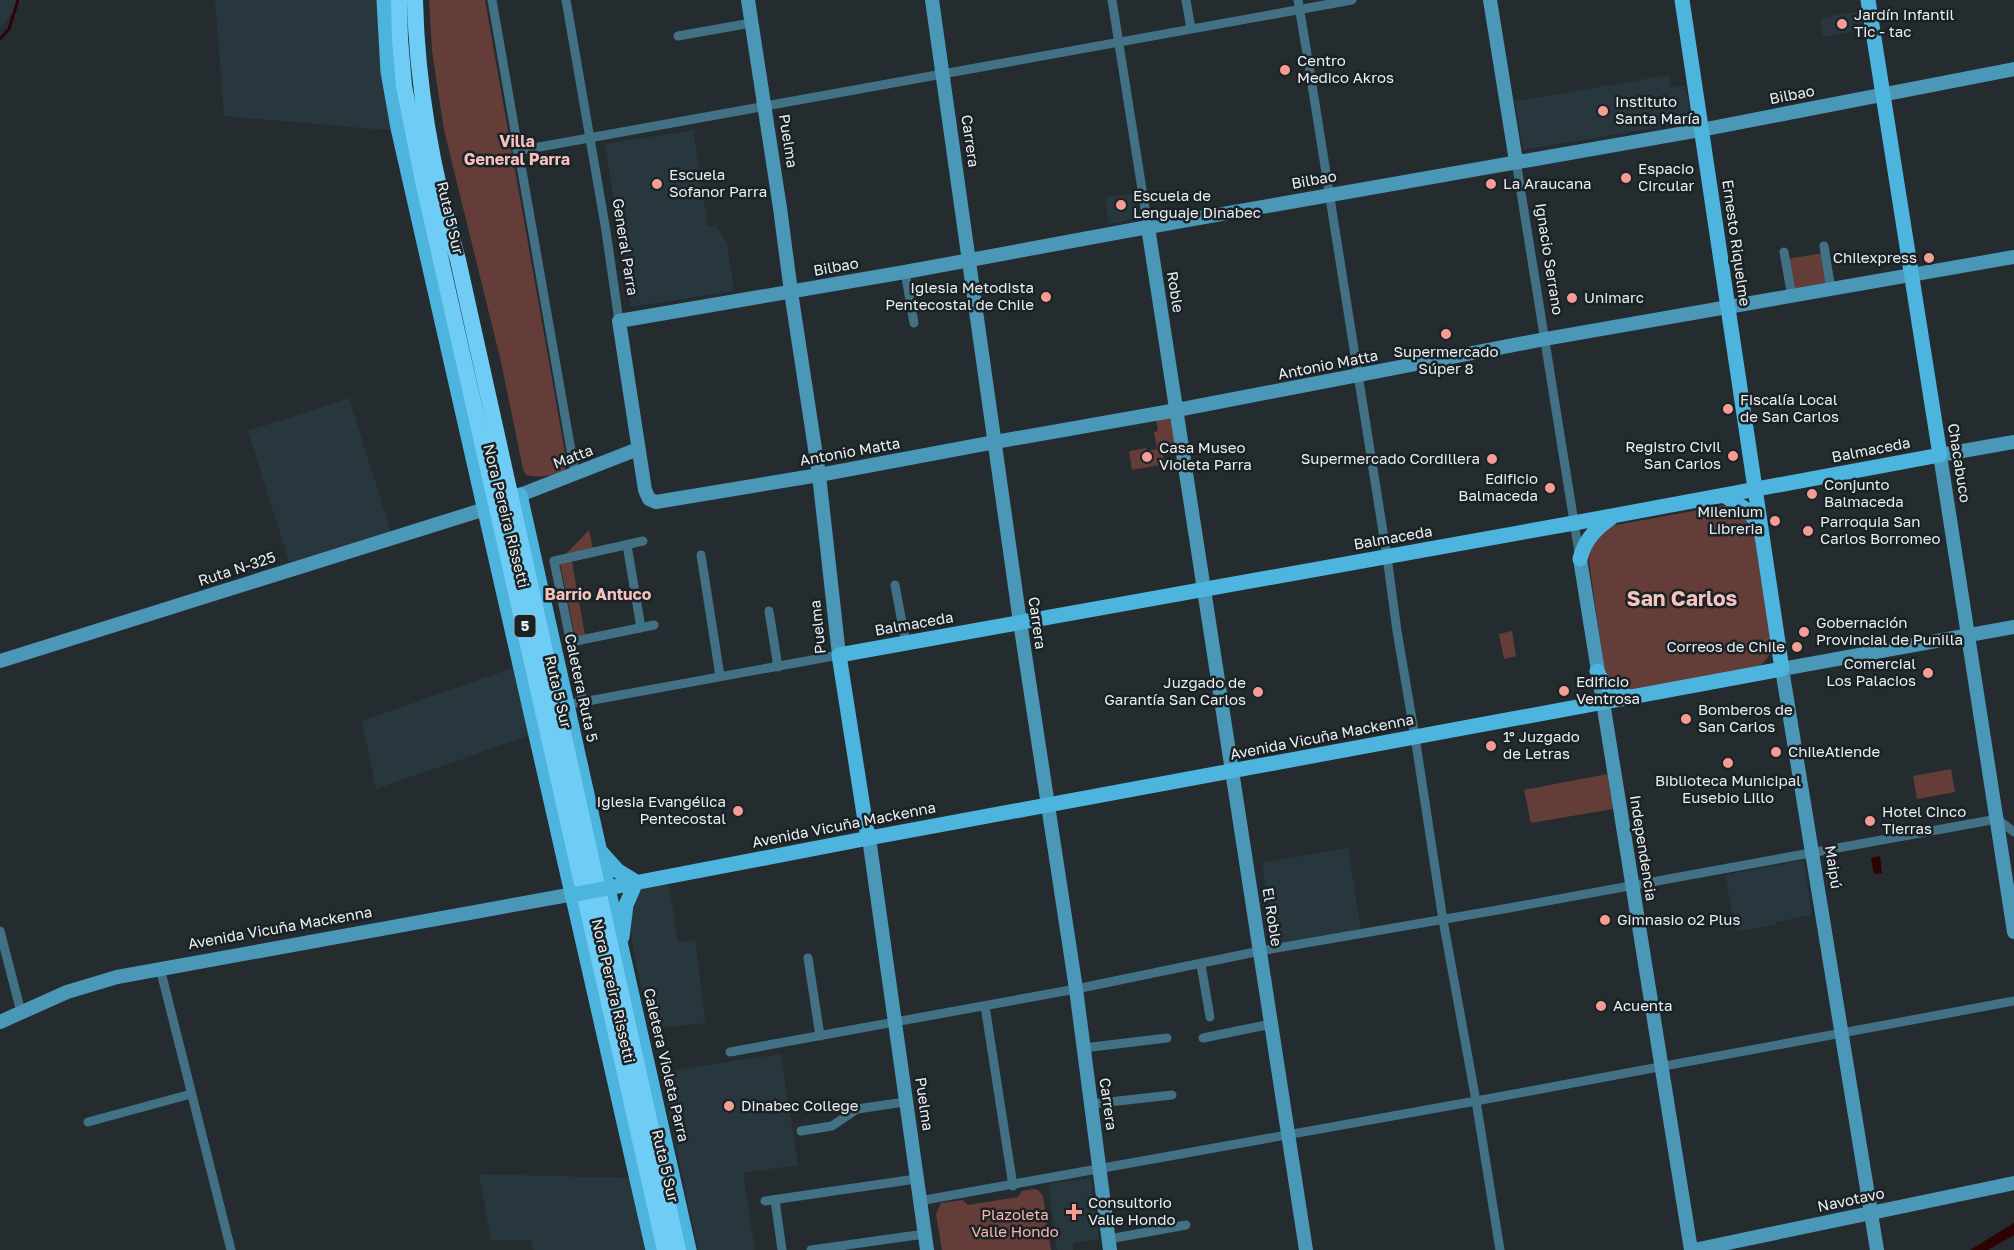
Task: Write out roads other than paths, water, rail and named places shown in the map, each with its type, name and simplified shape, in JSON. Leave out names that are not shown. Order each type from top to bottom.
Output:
[{"type":"highway","name":"Ruta 5 Sur","points":[[399,0],[399,39],[404,86],[429,208],[665,1250]]},
{"type":"highway","name":"Ruta 5 Sur","points":[[415,0],[427,128],[442,200],[458,260],[678,1250]]},
{"type":"highway","points":[[458,260],[491,371],[520,495]]},
{"type":"main road","name":"Nora Pereira Rissetti","points":[[384,0],[388,72],[394,107],[485,509],[525,673],[653,1250]]},
{"type":"main road","name":"Ernesto Riquelme","points":[[1682,0],[1755,490]]},
{"type":"main road","name":"Chacabuco","points":[[1868,0],[1940,455]]},
{"type":"main road","name":"Balmaceda","points":[[839,655],[1725,496],[1940,455]]},
{"type":"main road","name":"Maipú","points":[[1755,490],[1782,669]]},
{"type":"main road","name":"Caletera Ruta 5","points":[[520,495],[605,889]]},
{"type":"main road","points":[[1725,496],[1747,510],[1760,525]]},
{"type":"main road","points":[[1580,559],[1584,546],[1593,533],[1616,515]]},
{"type":"main road","points":[[1748,677],[1768,661],[1775,649],[1778,637]]},
{"type":"main road","name":"Puelma","points":[[839,655],[869,838]]},
{"type":"main road","name":"Avenida Vicuña Mackenna","points":[[575,894],[1782,669]]},
{"type":"main road","points":[[1597,671],[1603,682],[1612,690],[1626,696],[1640,697]]},
{"type":"main road","points":[[598,849],[618,871],[636,882],[626,905],[622,952]]},
{"type":"main road","name":"Caletera Violeta Parra","points":[[605,889],[622,952],[689,1250]]},
{"type":"street","points":[[492,0],[575,473]]},
{"type":"street","name":"General Parra","points":[[566,0],[620,321],[638,449],[645,490],[649,499]]},
{"type":"street","name":"Puelma","points":[[748,0],[819,475],[839,655]]},
{"type":"street","name":"Carrera","points":[[932,0],[1020,622],[1076,989],[1109,1245]]},
{"type":"street","name":"Roble","points":[[1112,0],[1133,124],[1203,590]]},
{"type":"street","points":[[1186,0],[1191,29]]},
{"type":"street","points":[[517,150],[1191,29],[1298,5],[1352,0]]},
{"type":"street","name":"Ignacio Serrano","points":[[1490,0],[1574,523]]},
{"type":"street","points":[[1298,5],[1397,631],[1416,737],[1443,920],[1500,1250]]},
{"type":"street","points":[[678,36],[751,22]]},
{"type":"street","name":"Bilbao","points":[[620,321],[1701,130],[2014,69]]},
{"type":"street","points":[[1824,246],[1831,290]]},
{"type":"street","points":[[1784,252],[1792,297]]},
{"type":"street","name":"Antonio Matta","points":[[649,499],[656,501],[819,475],[1177,410],[1545,339],[2014,257]]},
{"type":"street","points":[[905,272],[914,322]]},
{"type":"street","name":"Balmaceda","points":[[1940,455],[2014,442]]},
{"type":"street","name":"Matta","points":[[520,495],[638,449]]},
{"type":"street","name":"Chacabuco","points":[[1940,455],[2014,932]]},
{"type":"street","name":"Ruta N-325","points":[[0,661],[485,509]]},
{"type":"street","name":"Independencia","points":[[1574,523],[1661,1067],[1693,1250]]},
{"type":"street","points":[[583,702],[554,561],[643,541]]},
{"type":"street","points":[[627,545],[641,628]]},
{"type":"street","points":[[701,555],[720,676]]},
{"type":"street","points":[[896,585],[906,644]]},
{"type":"street","name":"El Roble","points":[[1203,590],[1306,1250]]},
{"type":"street","points":[[769,610],[778,667]]},
{"type":"street","points":[[571,642],[654,625]]},
{"type":"street","name":"Avenida Vicuña Mackenna","points":[[1782,669],[2014,627]]},
{"type":"street","name":"Balmaceda","points":[[566,705],[839,655]]},
{"type":"street","name":"Maipú","points":[[1782,669],[1876,1250]]},
{"type":"street","points":[[730,1052],[1076,989],[1260,951],[1997,819],[2014,832]]},
{"type":"street","name":"Puelma","points":[[869,838],[927,1250]]},
{"type":"street","name":"Avenida Vicuña Mackenna","points":[[0,1022],[67,992],[96,982],[160,968],[575,894]]},
{"type":"street","points":[[0,931],[21,1012]]},
{"type":"street","points":[[808,958],[820,1036]]},
{"type":"street","points":[[1201,965],[1210,1017]]},
{"type":"street","points":[[160,968],[231,1250]]},
{"type":"street","points":[[919,1201],[1013,1186],[2014,1001]]},
{"type":"street","points":[[985,1006],[1013,1186]]},
{"type":"street","points":[[1203,1038],[1271,1024]]},
{"type":"street","points":[[1083,1048],[1167,1038]]},
{"type":"street","points":[[88,1122],[191,1094]]},
{"type":"street","points":[[1091,1104],[1172,1095]]},
{"type":"street","points":[[801,1131],[832,1126],[857,1109],[905,1102]]},
{"type":"street","points":[[765,1202],[916,1179]]},
{"type":"street","name":"Navotavo","points":[[1693,1250],[2014,1183]]},
{"type":"street","points":[[776,1200],[782,1250]]},
{"type":"street","points":[[1109,1245],[1186,1225]]},
{"type":"street","points":[[811,1250],[924,1234]]},
{"type":"waterway","points":[[0,39],[9,29],[18,0]]},
{"type":"place","name":"Jardín Infantil Tic - tac","points":[[1842,24]]},
{"type":"place","name":"Centro Medico Akros","points":[[1285,70]]},
{"type":"place","name":"Instituto Santa María","points":[[1603,111]]},
{"type":"place","name":"Espacio Circular","points":[[1626,178]]},
{"type":"place","name":"Escuela Sofanor Parra","points":[[657,184]]},
{"type":"place","name":"La Araucana","points":[[1491,184]]},
{"type":"place","name":"Escuela de Lenguaje Dinabec","points":[[1121,205]]},
{"type":"place","name":"Chilexpress","points":[[1929,258]]},
{"type":"place","name":"Iglesia Metodista Pentecostal de Chile","points":[[1046,297]]},
{"type":"place","name":"Unimarc","points":[[1572,298]]},
{"type":"place","name":"Supermercado Súper 8","points":[[1446,334]]},
{"type":"place","name":"Fiscalía Local de San Carlos","points":[[1728,409]]},
{"type":"place","name":"Registro Civil San Carlos","points":[[1733,456]]},
{"type":"place","name":"Casa Museo Violeta Parra","points":[[1147,457]]},
{"type":"place","name":"Supermercado Cordillera","points":[[1492,459]]},
{"type":"place","name":"Edificio Balmaceda","points":[[1550,488]]},
{"type":"place","name":"Conjunto Balmaceda","points":[[1812,494]]},
{"type":"place","name":"Milenium Libreria","points":[[1775,521]]},
{"type":"place","name":"Parroquia San Carlos Borromeo","points":[[1808,531]]},
{"type":"place","name":"Gobernación Provincial de Punilla","points":[[1804,632]]},
{"type":"place","name":"Correos de Chile","points":[[1797,647]]},
{"type":"place","name":"Comercial Los Palacios","points":[[1928,673]]},
{"type":"place","name":"Edificio Ventrosa","points":[[1564,691]]},
{"type":"place","name":"Juzgado de Garantía San Carlos","points":[[1258,692]]},
{"type":"place","name":"Bomberos de San Carlos","points":[[1686,719]]},
{"type":"place","name":"1° Juzgado de Letras","points":[[1491,746]]},
{"type":"place","name":"ChileAtiende","points":[[1776,752]]},
{"type":"place","name":"Biblioteca Municipal Eusebio Lillo","points":[[1728,763]]},
{"type":"place","name":"Iglesia Evangélica Pentecostal","points":[[738,811]]},
{"type":"place","name":"Hotel Cinco Tierras","points":[[1870,821]]},
{"type":"place","name":"Gimnasio o2 Plus","points":[[1605,920]]},
{"type":"place","name":"Acuenta","points":[[1601,1006]]},
{"type":"place","name":"Dinabec College","points":[[729,1106]]},
{"type":"place","name":"Consultorio Valle Hondo","points":[[1074,1212]]},
{"type":"district","name":"Villa General Parra","points":[[517,150]]},
{"type":"district","name":"Barrio Antuco","points":[[598,594]]},
{"type":"district","name":"San Carlos","points":[[1682,599]]},
{"type":"park label","name":"Plazoleta Valle Hondo","points":[[1015,1224]]}]
